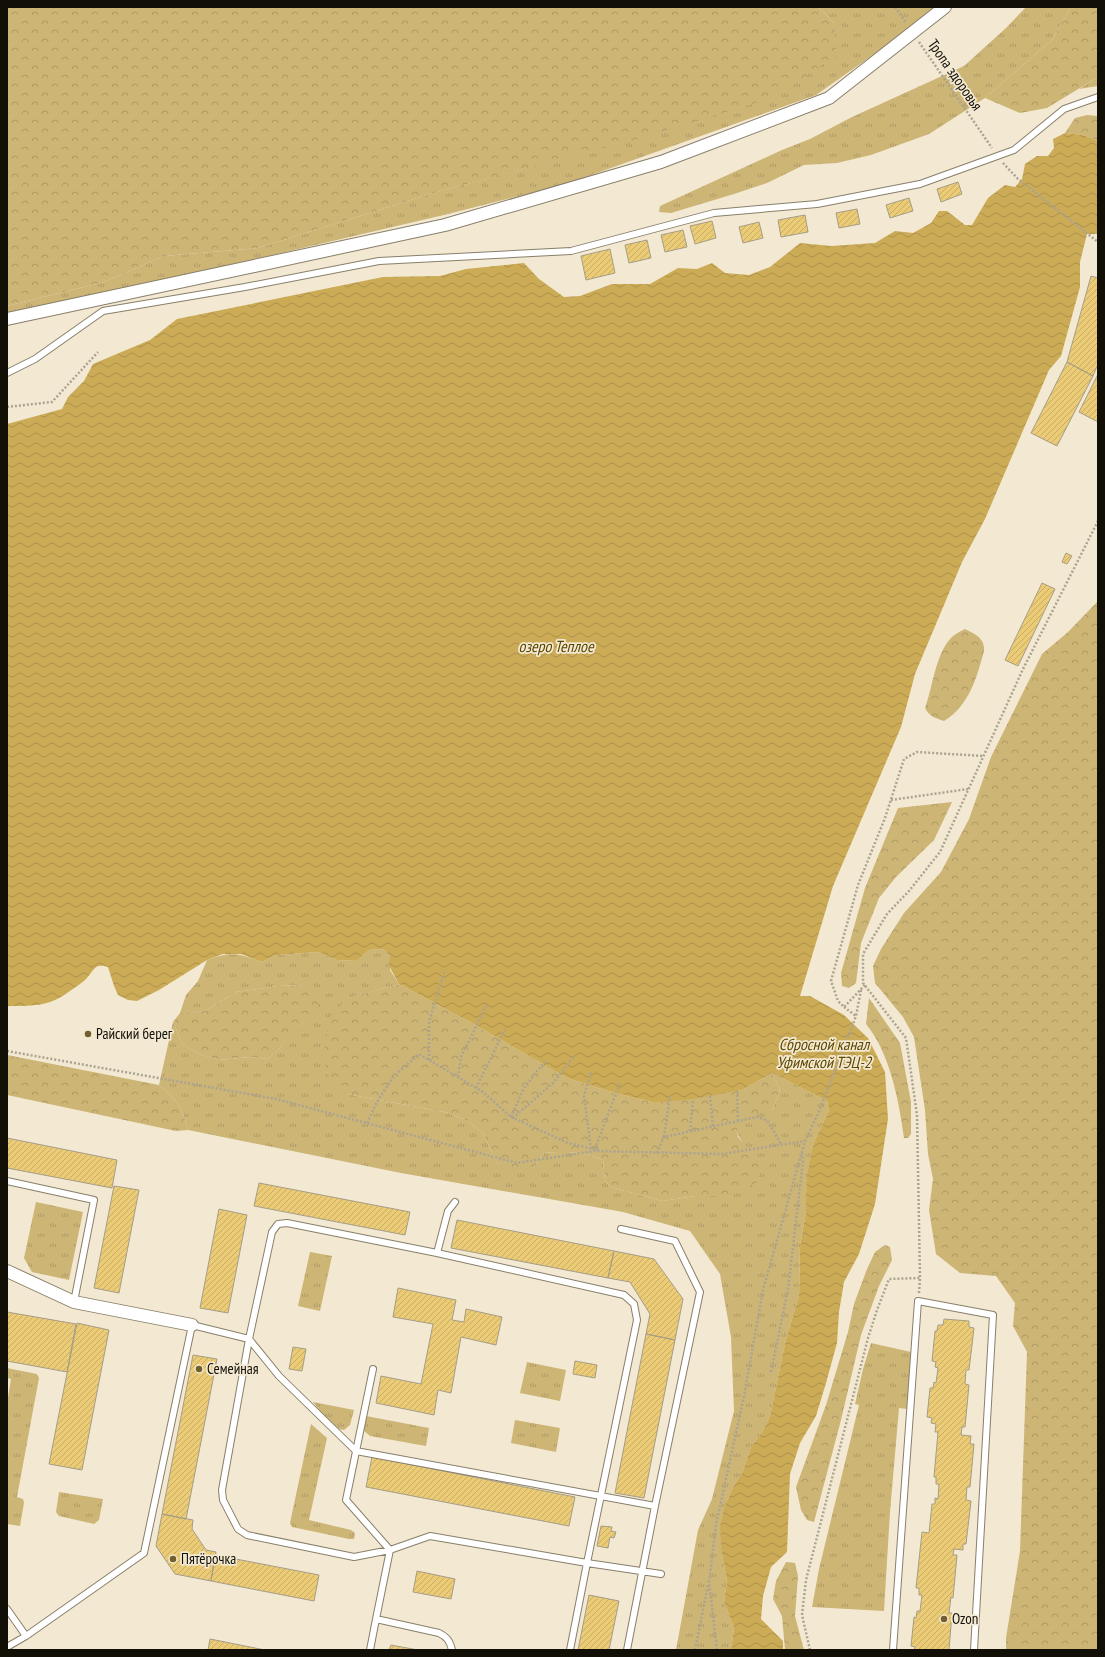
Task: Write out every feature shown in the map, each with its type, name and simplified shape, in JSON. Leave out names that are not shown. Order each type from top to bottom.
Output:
[{"type":"street","points":[[7,319],[445,225],[661,162],[829,98],[945,7]]},
{"type":"street","points":[[7,1271],[74,1302],[192,1325]]},
{"type":"lane","points":[[7,373],[35,360],[103,312],[245,287],[379,261],[571,251],[714,213],[817,204],[920,184],[1014,150],[1064,109],[1098,97]]},
{"type":"lane","points":[[7,1181],[94,1200],[74,1302]]},
{"type":"lane","points":[[437,1253],[448,1211],[455,1202]]},
{"type":"lane","points":[[570,1650],[587,1563],[600,1496],[636,1320],[634,1304],[624,1295],[437,1253],[287,1223],[278,1224],[272,1232],[249,1339],[222,1490],[223,1500],[238,1529],[247,1535],[354,1557],[390,1550],[430,1536],[587,1563],[661,1574]]},
{"type":"lane","points":[[621,1229],[675,1241],[700,1292],[655,1506],[628,1650]]},
{"type":"lane","points":[[893,1650],[918,1301],[993,1315],[974,1650]]},
{"type":"lane","points":[[7,1647],[26,1636],[144,1553],[192,1325],[249,1339],[279,1376],[356,1451],[655,1506]]},
{"type":"lane","points":[[373,1369],[346,1500],[390,1550]]},
{"type":"lane","points":[[370,1650],[390,1550]]},
{"type":"lane","points":[[7,1609],[26,1636]]},
{"type":"lane","points":[[376,1619],[439,1633],[446,1636],[451,1643],[452,1650]]},
{"type":"path","name":"Тропа здоровья","points":[[895,7],[998,156]]},
{"type":"path","points":[[1008,169],[1017,178],[1098,242]]},
{"type":"path","points":[[7,407],[52,402],[98,352]]},
{"type":"path","points":[[918,1301],[920,1278],[917,1115],[906,1038],[863,983],[863,954],[887,914],[909,891],[940,852],[1023,668],[1098,521]]},
{"type":"path","points":[[856,1016],[838,1001],[832,981],[858,885],[891,800],[904,759],[917,752],[983,756]]},
{"type":"path","points":[[891,800],[969,789]]},
{"type":"path","points":[[429,1060],[429,1022],[444,970]]},
{"type":"path","points":[[844,1007],[865,985]]},
{"type":"path","points":[[696,1650],[709,1582],[716,1525],[744,1396],[763,1290],[802,1148],[820,1109],[856,1016],[861,990]]},
{"type":"path","points":[[458,1077],[461,1057],[487,1004]]},
{"type":"path","points":[[476,1088],[505,1029]]},
{"type":"path","points":[[7,1051],[276,1099],[517,1163],[595,1151],[722,1154],[805,1141]]},
{"type":"path","points":[[367,1123],[378,1100],[394,1076],[419,1054],[483,1092],[512,1117],[568,1143],[604,1152]]},
{"type":"path","points":[[512,1117],[553,1083],[575,1055]]},
{"type":"path","points":[[512,1117],[524,1088],[545,1061]]},
{"type":"path","points":[[591,1071],[584,1096],[593,1149]]},
{"type":"path","points":[[593,1149],[620,1083]]},
{"type":"path","points":[[737,1091],[738,1121]]},
{"type":"path","points":[[657,1153],[664,1137],[670,1096]]},
{"type":"path","points":[[710,1096],[713,1126]]},
{"type":"path","points":[[690,1132],[692,1099]]},
{"type":"path","points":[[664,1137],[757,1117],[767,1120],[781,1144]]},
{"type":"path","points":[[771,1372],[788,1289],[803,1161],[802,1148]]},
{"type":"path","points":[[810,1650],[802,1615],[806,1580],[868,1338],[889,1279],[920,1278]]},
{"type":"path","points":[[709,1582],[717,1650]]},
{"type":"green space","points":[[7,7],[818,7],[834,23],[837,55],[771,98],[649,136],[430,194],[258,248],[164,256],[104,282],[7,306]]},
{"type":"green space","points":[[818,7],[936,7],[890,43],[816,95],[566,184],[444,215],[7,317],[7,306],[104,282],[164,256],[258,248],[430,194],[649,135],[834,23]]},
{"type":"green space","points":[[1026,7],[1071,7],[1052,40],[985,98],[929,134],[871,155],[837,163],[804,165],[767,183],[734,194],[671,213],[659,212],[660,206],[782,150],[810,139],[852,117],[964,66],[1006,28]]},
{"type":"green space","points":[[1071,7],[1098,7],[1098,77],[1047,108],[1020,113],[985,98],[1052,40]]},
{"type":"green space","points":[[1098,77],[1098,86],[1079,89]]},
{"type":"green space","points":[[1087,115],[1098,116],[1098,141],[1083,135],[1065,133],[1075,118]]},
{"type":"green space","points":[[1098,601],[1098,1650],[1006,1650],[1006,1638],[1020,1551],[1027,1352],[1013,1326],[1015,1303],[996,1276],[960,1273],[936,1254],[929,1210],[933,1179],[928,1154],[925,1110],[914,1037],[903,1017],[875,983],[873,966],[881,949],[904,913],[941,872],[969,819],[991,757],[1042,654],[1068,632]]},
{"type":"green space","points":[[965,629],[979,637],[983,643],[984,651],[975,681],[966,699],[953,715],[944,721],[928,713],[925,708],[938,661],[946,644],[952,637]]},
{"type":"green space","points":[[952,802],[934,840],[896,877],[879,898],[861,943],[856,983],[849,988],[842,986],[841,973],[865,888],[898,808]]},
{"type":"green space","points":[[383,949],[390,956],[390,970],[399,984],[349,998],[347,1094],[449,1113],[468,1121],[483,1133],[497,1163],[533,1169],[544,1153],[567,1152],[581,1154],[603,1160],[605,1181],[611,1187],[662,1201],[695,1196],[725,1196],[759,1160],[738,1135],[737,1124],[741,1119],[748,1116],[773,1109],[780,1090],[772,1073],[827,1101],[829,1110],[814,1142],[806,1212],[800,1246],[799,1296],[786,1339],[770,1416],[761,1434],[751,1447],[742,1473],[734,1485],[725,1505],[722,1554],[727,1581],[724,1602],[734,1628],[731,1650],[676,1650],[698,1530],[712,1499],[734,1411],[731,1337],[720,1274],[690,1231],[623,1212],[401,1173],[188,1130],[178,1104],[159,1085],[173,1022],[183,1045],[199,1054],[218,1060],[251,1057],[268,1059],[281,1047],[289,1031],[306,1021],[303,985],[279,986],[236,992],[207,1010],[193,1013],[180,1013],[186,995],[198,981],[207,960],[222,955],[234,954],[262,962],[276,955],[318,952],[337,960],[357,961],[369,950]]},
{"type":"green space","points":[[399,984],[470,1022],[567,1078],[615,1093],[655,1103],[742,1090],[772,1073],[780,1090],[773,1109],[741,1119],[737,1126],[738,1137],[759,1160],[760,1172],[757,1182],[745,1189],[725,1196],[695,1196],[662,1201],[611,1187],[605,1181],[603,1160],[581,1154],[567,1152],[544,1153],[533,1169],[515,1170],[497,1163],[483,1133],[468,1121],[449,1113],[347,1094],[330,1081],[323,1056],[330,1017],[348,998]]},
{"type":"green space","points":[[303,985],[318,995],[318,1006],[306,1021],[290,1031],[281,1047],[268,1059],[251,1057],[218,1060],[199,1054],[183,1045],[173,1022],[180,1013],[193,1013],[207,1010],[236,992],[279,986]]},
{"type":"green space","points":[[869,998],[900,1043],[911,1102],[911,1134],[908,1138],[904,1138],[896,1093],[887,1063],[874,1036],[866,1024]]},
{"type":"green space","points":[[7,1055],[159,1085],[178,1104],[188,1130],[176,1131],[7,1095]]},
{"type":"green space","points":[[36,1202],[83,1212],[69,1280],[32,1272],[24,1258]]},
{"type":"green space","points":[[885,1245],[890,1247],[892,1260],[879,1286],[861,1335],[841,1420],[814,1522],[807,1520],[801,1510],[796,1487],[826,1405],[848,1332],[854,1304],[875,1252]]},
{"type":"green space","points":[[310,1252],[332,1256],[320,1311],[298,1306]]},
{"type":"green space","points":[[871,1343],[911,1352],[907,1409],[899,1408],[890,1512],[884,1611],[812,1607],[819,1569],[859,1405],[855,1404]]},
{"type":"green space","points":[[527,1362],[566,1370],[560,1401],[520,1393]]},
{"type":"green space","points":[[7,1368],[37,1374],[39,1378],[17,1497],[23,1499],[24,1503],[20,1526],[7,1524],[7,1404],[11,1379],[7,1378]]},
{"type":"green space","points":[[313,1402],[354,1410],[350,1425],[344,1430],[334,1428]]},
{"type":"green space","points":[[366,1416],[429,1428],[426,1446],[370,1436],[363,1430]]},
{"type":"green space","points":[[515,1420],[560,1428],[556,1452],[511,1443]]},
{"type":"green space","points":[[311,1424],[327,1438],[309,1520],[351,1530],[355,1533],[354,1539],[292,1527],[290,1523]]},
{"type":"green space","points":[[59,1492],[103,1499],[99,1520],[94,1524],[59,1516],[56,1512]]},
{"type":"green space","points":[[786,1562],[795,1563],[798,1576],[795,1616],[804,1650],[785,1650],[782,1616],[773,1599],[776,1581]]},
{"type":"water","name":"озеро Теплое","points":[[1065,133],[1083,135],[1098,141],[1098,234],[1087,234],[1080,262],[1080,287],[1061,356],[1049,370],[985,519],[962,562],[915,674],[901,727],[833,886],[800,996],[810,996],[844,1015],[868,1038],[885,1072],[888,1119],[875,1204],[859,1254],[844,1282],[839,1312],[837,1343],[826,1383],[816,1416],[800,1443],[790,1474],[787,1552],[771,1567],[763,1596],[761,1619],[783,1641],[783,1650],[731,1650],[734,1628],[724,1602],[727,1581],[722,1554],[720,1527],[725,1505],[734,1485],[742,1473],[751,1447],[761,1434],[770,1416],[786,1339],[799,1296],[800,1246],[806,1212],[807,1176],[814,1142],[829,1110],[827,1101],[772,1073],[742,1090],[693,1099],[655,1103],[615,1093],[567,1078],[470,1022],[399,984],[389,966],[390,956],[383,949],[369,950],[357,961],[337,960],[318,952],[276,955],[262,962],[241,954],[223,954],[207,960],[159,990],[137,1001],[128,1000],[118,995],[108,967],[99,966],[94,969],[84,981],[55,1000],[48,1003],[35,1005],[7,1006],[7,424],[62,409],[68,397],[84,381],[93,364],[150,340],[177,319],[383,277],[440,276],[466,269],[524,263],[539,279],[564,297],[580,296],[612,284],[650,284],[678,268],[697,269],[712,263],[725,273],[749,275],[770,267],[800,243],[831,246],[875,243],[895,231],[913,233],[931,223],[939,211],[947,211],[965,225],[972,225],[988,198],[1005,185],[1015,187],[1022,179],[1025,164],[1037,156],[1048,156],[1054,148],[1053,139]]},
{"type":"building","points":[[958,182],[962,194],[941,202],[937,189]]},
{"type":"building","points":[[909,198],[913,211],[890,218],[886,205]]},
{"type":"building","points":[[857,209],[860,224],[839,228],[836,213]]},
{"type":"building","points":[[805,215],[808,232],[781,237],[778,220]]},
{"type":"building","points":[[712,221],[716,238],[695,244],[690,226]]},
{"type":"building","points":[[759,222],[763,238],[743,243],[739,227]]},
{"type":"building","points":[[683,230],[687,247],[665,252],[661,235]]},
{"type":"building","points":[[647,240],[651,258],[629,263],[625,245]]},
{"type":"building","points":[[610,249],[615,273],[586,280],[581,256]]},
{"type":"building","points":[[1091,276],[1098,278],[1098,364],[1093,376],[1067,362]]},
{"type":"building","points":[[1067,362],[1093,376],[1057,446],[1031,433]]},
{"type":"building","points":[[1098,374],[1098,422],[1079,412]]},
{"type":"building","points":[[1066,553],[1072,556],[1067,564],[1062,562]]},
{"type":"building","points":[[1042,583],[1055,589],[1018,666],[1005,660]]},
{"type":"building","points":[[7,1138],[117,1160],[112,1188],[7,1168]]},
{"type":"building","points":[[259,1183],[410,1212],[405,1235],[254,1206]]},
{"type":"building","points":[[114,1186],[139,1190],[119,1293],[94,1288]]},
{"type":"building","points":[[219,1209],[247,1215],[228,1313],[200,1308]]},
{"type":"building","points":[[457,1220],[614,1251],[608,1278],[451,1248]]},
{"type":"building","points":[[614,1251],[654,1259],[683,1299],[675,1340],[646,1334],[650,1314],[630,1282],[608,1278]]},
{"type":"building","points":[[398,1288],[456,1300],[452,1320],[464,1322],[466,1309],[502,1317],[496,1345],[461,1337],[451,1393],[438,1390],[434,1415],[376,1403],[381,1376],[421,1384],[433,1324],[393,1317]]},
{"type":"building","points":[[7,1312],[76,1324],[67,1372],[7,1361]]},
{"type":"building","points":[[944,1319],[969,1321],[969,1327],[974,1328],[969,1370],[966,1370],[965,1384],[969,1385],[965,1427],[962,1427],[961,1435],[971,1436],[970,1444],[974,1444],[970,1487],[967,1487],[966,1500],[971,1501],[966,1544],[963,1544],[963,1550],[954,1549],[953,1555],[957,1555],[953,1598],[951,1597],[949,1613],[952,1613],[949,1650],[914,1650],[915,1647],[911,1646],[914,1617],[916,1618],[917,1611],[920,1611],[922,1595],[919,1595],[919,1588],[916,1588],[922,1532],[929,1533],[932,1504],[935,1504],[935,1498],[938,1499],[939,1484],[936,1484],[936,1477],[934,1477],[938,1432],[935,1432],[936,1424],[931,1423],[932,1418],[927,1417],[930,1388],[933,1388],[934,1382],[936,1383],[938,1368],[935,1367],[936,1362],[932,1361],[935,1331],[937,1331],[938,1325],[943,1325]]},
{"type":"building","points":[[77,1323],[109,1330],[82,1470],[49,1464]]},
{"type":"building","points":[[646,1334],[675,1340],[644,1498],[615,1493]]},
{"type":"building","points":[[293,1347],[306,1349],[302,1371],[289,1369]]},
{"type":"building","points":[[193,1355],[217,1359],[186,1519],[162,1514]]},
{"type":"building","points":[[575,1361],[597,1365],[595,1378],[573,1374]]},
{"type":"building","points":[[372,1457],[575,1497],[569,1526],[366,1487]]},
{"type":"building","points":[[162,1514],[193,1520],[192,1529],[206,1550],[216,1552],[211,1581],[175,1574],[156,1546]]},
{"type":"building","points":[[601,1526],[612,1527],[611,1531],[616,1532],[614,1538],[610,1537],[608,1548],[597,1546]]},
{"type":"building","points":[[215,1555],[319,1575],[314,1601],[211,1581]]},
{"type":"building","points":[[417,1571],[455,1579],[451,1599],[413,1592]]},
{"type":"building","points":[[589,1595],[619,1601],[609,1650],[578,1650]]},
{"type":"building","points":[[210,1639],[265,1650],[208,1650]]},
{"type":"building","points":[[391,1645],[418,1650],[389,1650]]},
{"type":"place","name":"Райский берег","points":[[88,1034]]},
{"type":"place","name":"Семейная","points":[[199,1369]]},
{"type":"place","name":"Пятёрочка","points":[[173,1559]]},
{"type":"place","name":"Ozon","points":[[944,1619]]},
{"type":"water label","name":"Сбросной канал Уфимской ТЭЦ-2","points":[[824,1053]]}]
